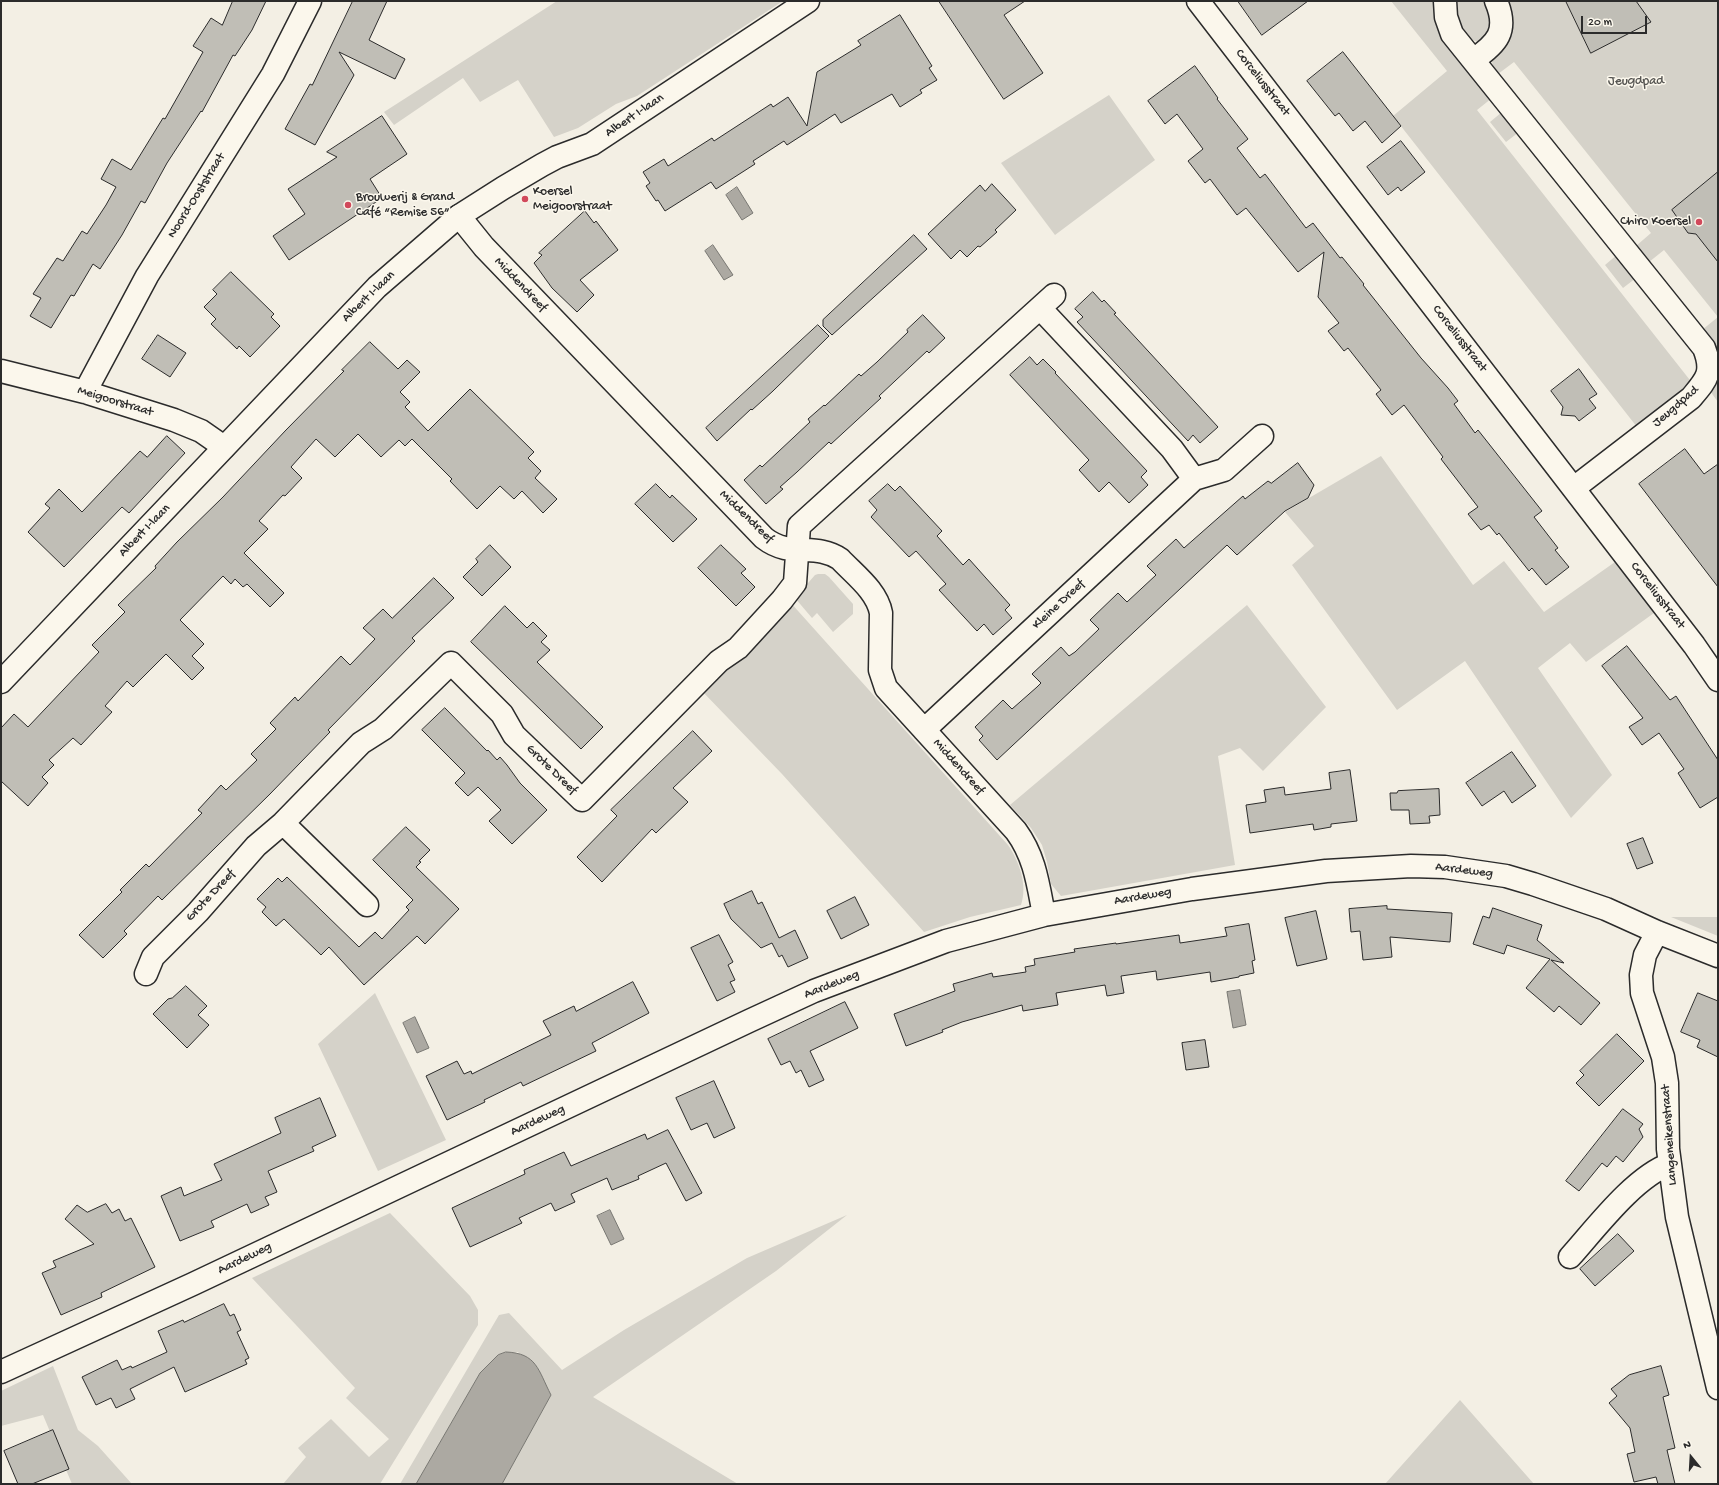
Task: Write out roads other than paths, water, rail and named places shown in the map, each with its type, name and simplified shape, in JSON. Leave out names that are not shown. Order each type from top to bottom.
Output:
[{"type":"street","name":"Noord-Ooststraat","points":[[84,392],[147,276],[273,74],[310,1]]},
{"type":"street","name":"Albert I-laan","points":[[1,682],[378,287],[459,216],[542,165],[557,157],[592,144],[808,1]]},
{"type":"street","name":"Corceliusstraat","points":[[1198,1],[1574,488],[1694,645],[1718,680]]},
{"type":"street","name":"Jeugdpad","points":[[1445,1],[1446,17],[1452,34],[1704,348],[1710,362],[1706,381],[1691,398],[1574,488]]},
{"type":"street","points":[[1473,60],[1488,50],[1498,39],[1500,11],[1496,1]]},
{"type":"street","name":"Middendreef","points":[[459,216],[484,247],[764,538],[780,548],[821,551],[834,555],[840,559],[877,599],[880,613],[880,670],[886,688],[1016,831],[1024,842],[1034,865],[1044,915]]},
{"type":"street","points":[[796,550],[799,526],[1047,302],[1172,449],[1194,479]]},
{"type":"street","name":"Meigoorstraat","points":[[1,371],[84,392],[180,423],[201,431],[224,448]]},
{"type":"street","name":"Kleine Dreef","points":[[924,730],[1194,479],[1224,470],[1262,436]]},
{"type":"street","name":"Grote Dreef","points":[[146,974],[153,957],[198,912],[244,862],[256,846],[283,823],[361,743],[383,729],[451,663],[502,714],[514,735],[582,800],[719,661],[738,648],[782,600],[795,583],[796,550]]},
{"type":"street","points":[[283,823],[367,905]]},
{"type":"street","name":"Aardeweg","points":[[1,1372],[193,1284],[814,991],[946,941],[1044,915],[1192,889],[1326,871],[1411,866],[1445,867],[1506,876],[1533,884],[1606,909],[1657,932],[1718,956]]},
{"type":"street","name":"Langeneikenstraat","points":[[1657,932],[1646,955],[1641,975],[1642,993],[1663,1057],[1667,1083],[1668,1149],[1677,1217],[1718,1388]]},
{"type":"street","points":[[1570,1257],[1624,1196],[1660,1168],[1670,1164]]},
{"type":"place","name":"Koersel Meigoorstraat","points":[[525,199]]},
{"type":"place","name":"Brouwerij & Grand Café “Remise 56”","points":[[348,205]]},
{"type":"place","name":"Chiro Koersel","points":[[1699,222]]}]
